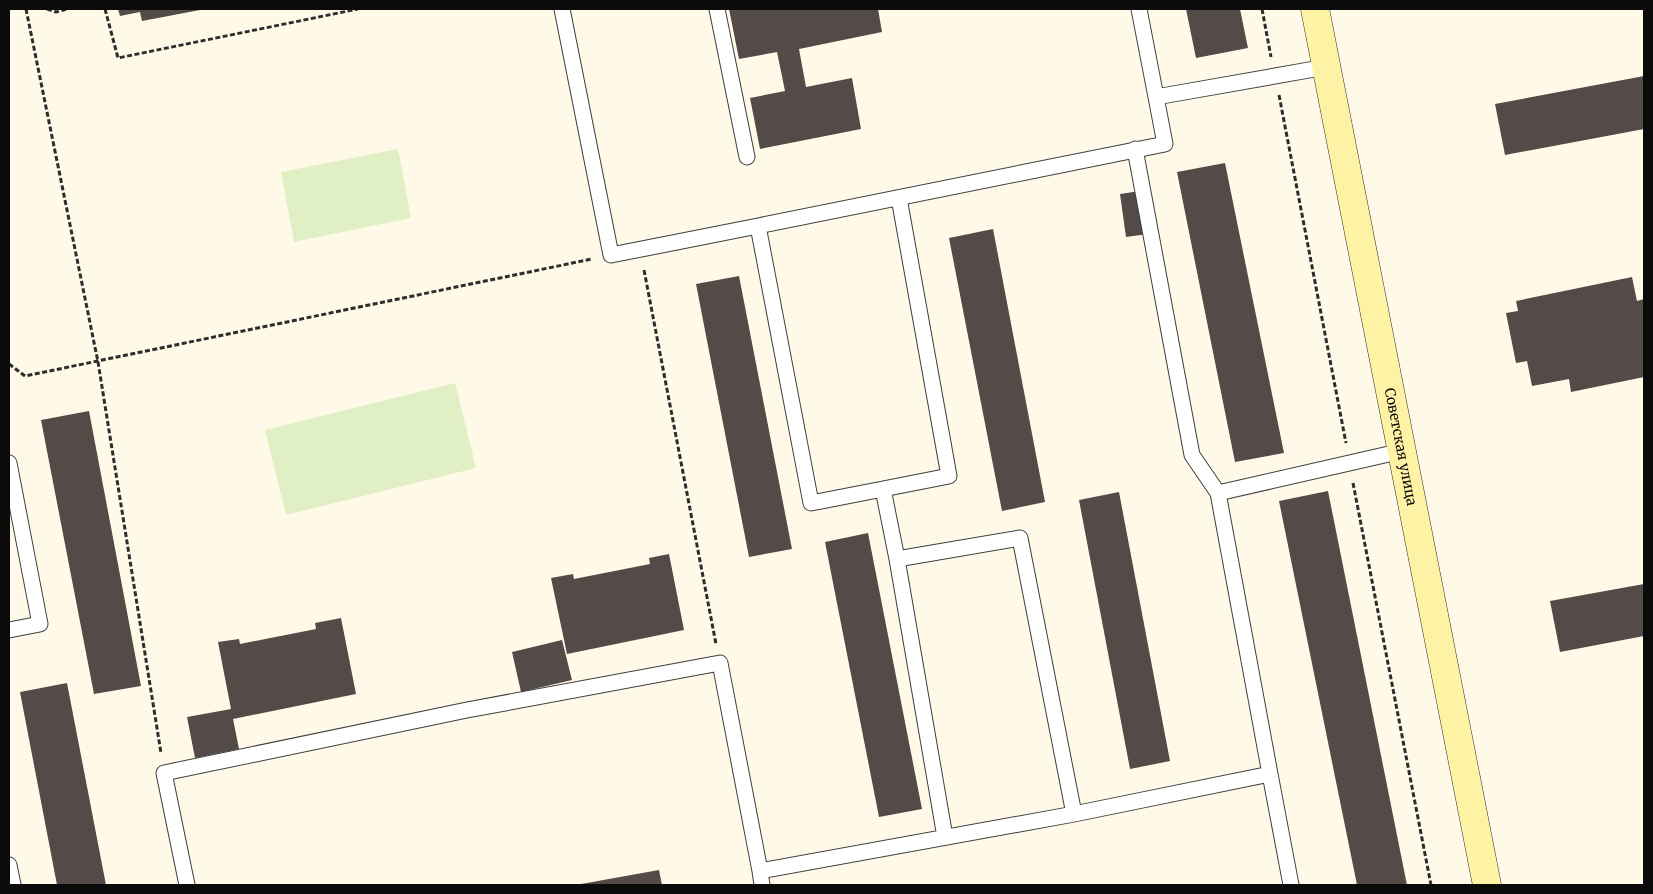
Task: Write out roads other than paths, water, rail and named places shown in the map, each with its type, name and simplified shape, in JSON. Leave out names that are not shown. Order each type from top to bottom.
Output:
[{"type":"main road","name":"Советская улица","points":[[1314,9],[1488,885]]},
{"type":"lane","points":[[562,9],[610,255],[1164,144],[1139,9]]},
{"type":"lane","points":[[717,9],[747,157]]},
{"type":"lane","points":[[1156,97],[1326,67]]},
{"type":"lane","points":[[1135,149],[1192,455],[1218,493],[1291,885]]},
{"type":"lane","points":[[758,226],[811,503],[949,476],[899,198]]},
{"type":"lane","points":[[1218,493],[1402,451]]},
{"type":"lane","points":[[9,463],[40,624],[9,630]]},
{"type":"lane","points":[[883,489],[897,559],[945,837]]},
{"type":"lane","points":[[897,559],[1020,538],[1074,814]]},
{"type":"lane","points":[[187,885],[164,773],[468,710],[720,663],[761,878],[945,837],[1074,814],[1270,774]]},
{"type":"lane","points":[[9,865],[12,885]]}]
